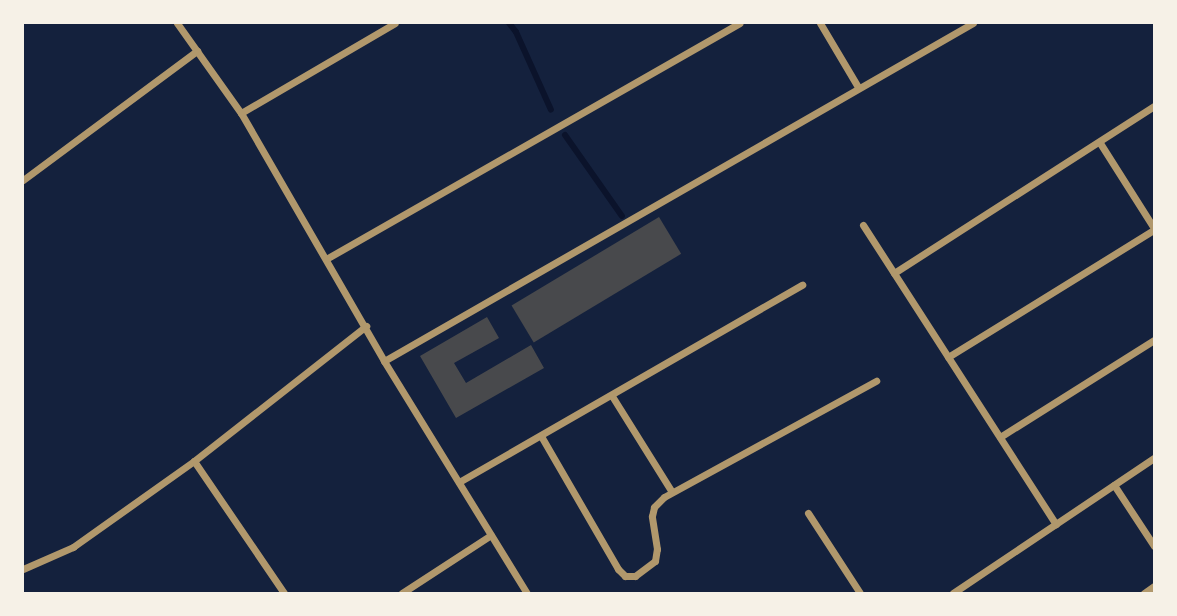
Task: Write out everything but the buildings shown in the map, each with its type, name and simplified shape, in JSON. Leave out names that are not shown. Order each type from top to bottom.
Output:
[{"type":"street","points":[[177,23],[241,113],[384,361],[527,593]]},
{"type":"street","points":[[241,113],[395,23]]},
{"type":"street","points":[[326,259],[739,23]]},
{"type":"street","points":[[820,23],[858,87]]},
{"type":"street","points":[[384,361],[973,23]]},
{"type":"street","points":[[23,180],[197,51]]},
{"type":"street","points":[[894,273],[1154,106]]},
{"type":"street","points":[[948,357],[1154,229],[1100,143]]},
{"type":"street","points":[[863,225],[1056,524]]},
{"type":"street","points":[[459,482],[802,285]]},
{"type":"street","points":[[23,569],[73,547],[194,461],[366,326]]},
{"type":"street","points":[[1000,436],[1154,340]]},
{"type":"street","points":[[541,436],[625,576],[635,576],[655,561],[657,549],[652,516],[654,507],[672,492],[876,381]]},
{"type":"street","points":[[612,396],[672,492]]},
{"type":"street","points":[[953,593],[1154,458]]},
{"type":"street","points":[[194,461],[284,593]]},
{"type":"street","points":[[1114,485],[1154,546]]},
{"type":"street","points":[[808,513],[860,593]]},
{"type":"street","points":[[402,593],[491,535]]},
{"type":"street","points":[[1144,593],[1154,586]]},
{"type":"waterway","points":[[509,23],[516,32],[551,110]]},
{"type":"waterway","points":[[565,135],[622,216]]}]
